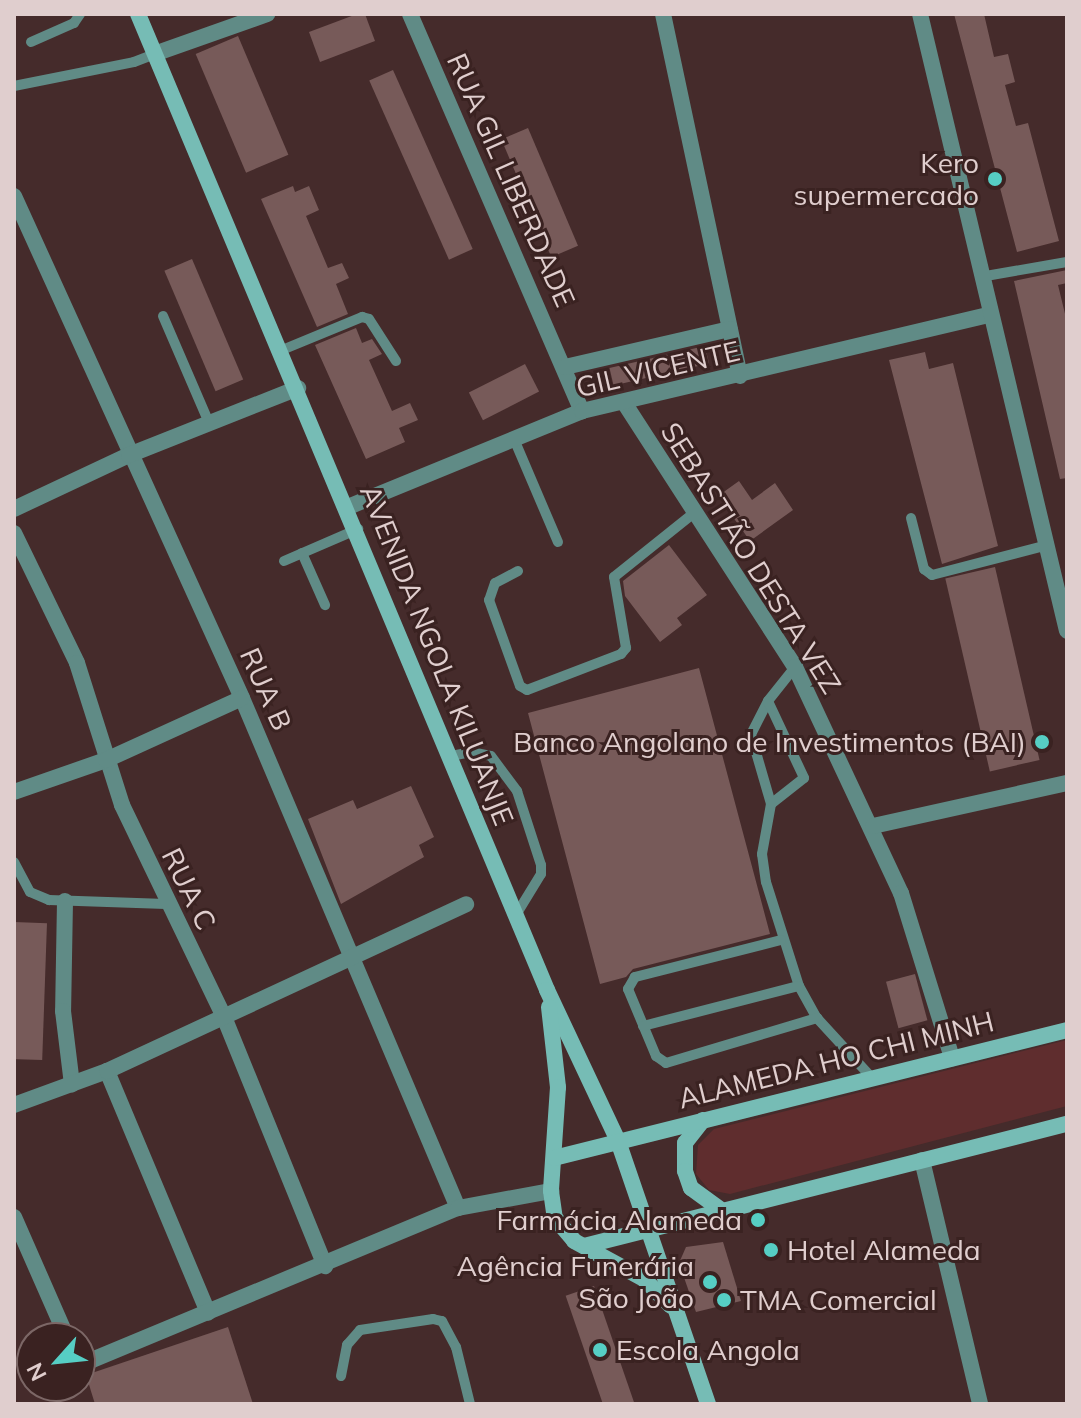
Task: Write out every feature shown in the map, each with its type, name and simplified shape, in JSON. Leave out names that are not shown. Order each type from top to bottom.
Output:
[{"type":"main road","name":"AVENIDA NGOLA KILUANJE","points":[[138,14],[358,529],[547,990],[618,1141],[708,1404]]},
{"type":"main road","points":[[547,990],[558,1087],[551,1191],[562,1231],[644,1279],[681,1319]]},
{"type":"main road","name":"ALAMEDA HO CHI MINH","points":[[554,1158],[1067,1030]]},
{"type":"main road","points":[[703,1120],[685,1143],[685,1171],[691,1188],[723,1211]]},
{"type":"main road","points":[[584,1246],[1067,1124]]},
{"type":"street","points":[[157,53],[267,14]]},
{"type":"street","name":"RUA GIL LIBERDADE","points":[[410,14],[582,411]]},
{"type":"street","points":[[663,14],[740,376]]},
{"type":"street","points":[[920,14],[980,277],[1067,631]]},
{"type":"street","name":"RUA B","points":[[14,196],[242,698],[458,1208]]},
{"type":"street","name":"GIL VICENTE","points":[[348,507],[582,411],[625,404],[991,314]]},
{"type":"street","points":[[565,367],[730,329]]},
{"type":"street","points":[[14,509],[129,455],[298,388]]},
{"type":"street","name":"SEBASTIÃO DESTA VEZ","points":[[625,404],[795,667],[873,826],[927,965],[952,1058]]},
{"type":"street","name":"RUA C","points":[[14,533],[77,663],[106,760],[166,904],[224,1017],[325,1266]]},
{"type":"street","points":[[14,792],[106,760],[242,698]]},
{"type":"street","points":[[873,826],[1067,783]]},
{"type":"street","points":[[65,901],[63,1011],[72,1084]]},
{"type":"street","points":[[14,1105],[107,1071],[466,904]]},
{"type":"street","points":[[107,1071],[208,1313]]},
{"type":"street","points":[[922,1160],[980,1404]]},
{"type":"street","points":[[96,1358],[325,1266],[458,1208],[551,1191]]},
{"type":"street","points":[[14,1217],[60,1322]]},
{"type":"lane","points":[[31,42],[74,23],[80,14]]},
{"type":"lane","points":[[14,86],[134,62],[157,53]]},
{"type":"lane","points":[[980,277],[1067,262]]},
{"type":"lane","points":[[163,316],[209,423]]},
{"type":"lane","points":[[282,350],[362,317],[396,361]]},
{"type":"lane","points":[[514,439],[558,542]]},
{"type":"lane","points":[[518,571],[495,583],[489,600],[520,686],[527,690],[621,654],[626,648],[614,577],[694,513]]},
{"type":"lane","points":[[911,518],[924,569],[932,575],[1048,545]]},
{"type":"lane","points":[[284,561],[358,529]]},
{"type":"lane","points":[[302,553],[325,605]]},
{"type":"lane","points":[[795,667],[768,701],[751,735],[771,804],[762,854],[781,940],[799,986],[817,1018],[872,1078]]},
{"type":"lane","points":[[768,701],[804,778],[771,804]]},
{"type":"lane","points":[[451,756],[471,752],[491,756],[517,791],[541,865],[541,874],[516,915]]},
{"type":"lane","points":[[14,862],[30,892],[65,901],[166,904]]},
{"type":"lane","points":[[781,940],[635,977],[628,989],[656,1056],[666,1063],[817,1018]]},
{"type":"lane","points":[[643,1026],[799,986]]},
{"type":"lane","points":[[341,1376],[347,1345],[360,1330],[433,1319],[442,1321],[456,1347],[470,1404]]},
{"type":"shaded area","points":[[1067,1040],[1067,1106],[730,1194],[709,1190],[696,1174],[698,1145],[714,1129]]},
{"type":"building","points":[[357,14],[365,14],[375,41],[320,62],[309,32]]},
{"type":"building","points":[[954,14],[984,14],[994,57],[1008,54],[1015,82],[1005,85],[1016,126],[1028,123],[1059,241],[1017,252]]},
{"type":"building","points":[[238,36],[288,155],[246,173],[196,54]]},
{"type":"building","points":[[393,70],[473,249],[449,260],[369,81]]},
{"type":"building","points":[[528,128],[578,246],[551,257],[501,139]]},
{"type":"building","points":[[293,186],[295,192],[309,186],[319,210],[306,216],[328,268],[342,263],[349,278],[336,284],[348,314],[317,327],[261,199]]},
{"type":"building","points":[[192,259],[243,380],[216,391],[164,271]]},
{"type":"building","points":[[1067,270],[1067,283],[1058,285],[1067,322],[1067,478],[1060,479],[1014,281]]},
{"type":"building","points":[[356,328],[362,343],[372,339],[382,354],[369,360],[392,411],[410,403],[418,420],[399,428],[405,442],[366,459],[315,345]]},
{"type":"building","points":[[705,346],[709,364],[614,386],[610,368]]},
{"type":"building","points":[[925,352],[929,369],[953,363],[998,546],[942,564],[889,360]]},
{"type":"building","points":[[525,364],[539,392],[483,420],[469,393]]},
{"type":"building","points":[[739,481],[752,500],[775,483],[793,510],[750,541],[718,496]]},
{"type":"building","points":[[669,545],[707,595],[677,618],[682,625],[660,642],[625,596],[623,581]]},
{"type":"building","points":[[995,567],[1040,760],[990,771],[945,578]]},
{"type":"building","points":[[699,668],[770,934],[633,969],[626,977],[600,984],[528,713]]},
{"type":"building","points":[[411,786],[434,837],[419,845],[424,857],[341,904],[308,819],[353,800],[357,809]]},
{"type":"building","points":[[14,922],[47,923],[42,1060],[14,1059]]},
{"type":"building","points":[[915,974],[927,1020],[898,1028],[886,982]]},
{"type":"building","name":"Agência Funerária São João","points":[[723,1242],[741,1301],[696,1312],[679,1263],[686,1247]]},
{"type":"building","name":"Escola Angola","points":[[594,1286],[635,1404],[603,1404],[566,1296]]},
{"type":"building","points":[[228,1327],[253,1404],[95,1404],[96,1372]]},
{"type":"place","name":"Kero supermercado","points":[[995,179]]},
{"type":"place","name":"Banco Angolano de Investimentos (BAI)","points":[[1042,742]]},
{"type":"place","name":"Farmácia Alameda","points":[[758,1220]]},
{"type":"place","name":"Hotel Alameda","points":[[771,1250]]},
{"type":"place","name":"Agência Funerária São João","points":[[710,1282]]},
{"type":"place","name":"TMA Comercial","points":[[724,1300]]},
{"type":"place","name":"Escola Angola","points":[[600,1350]]}]
